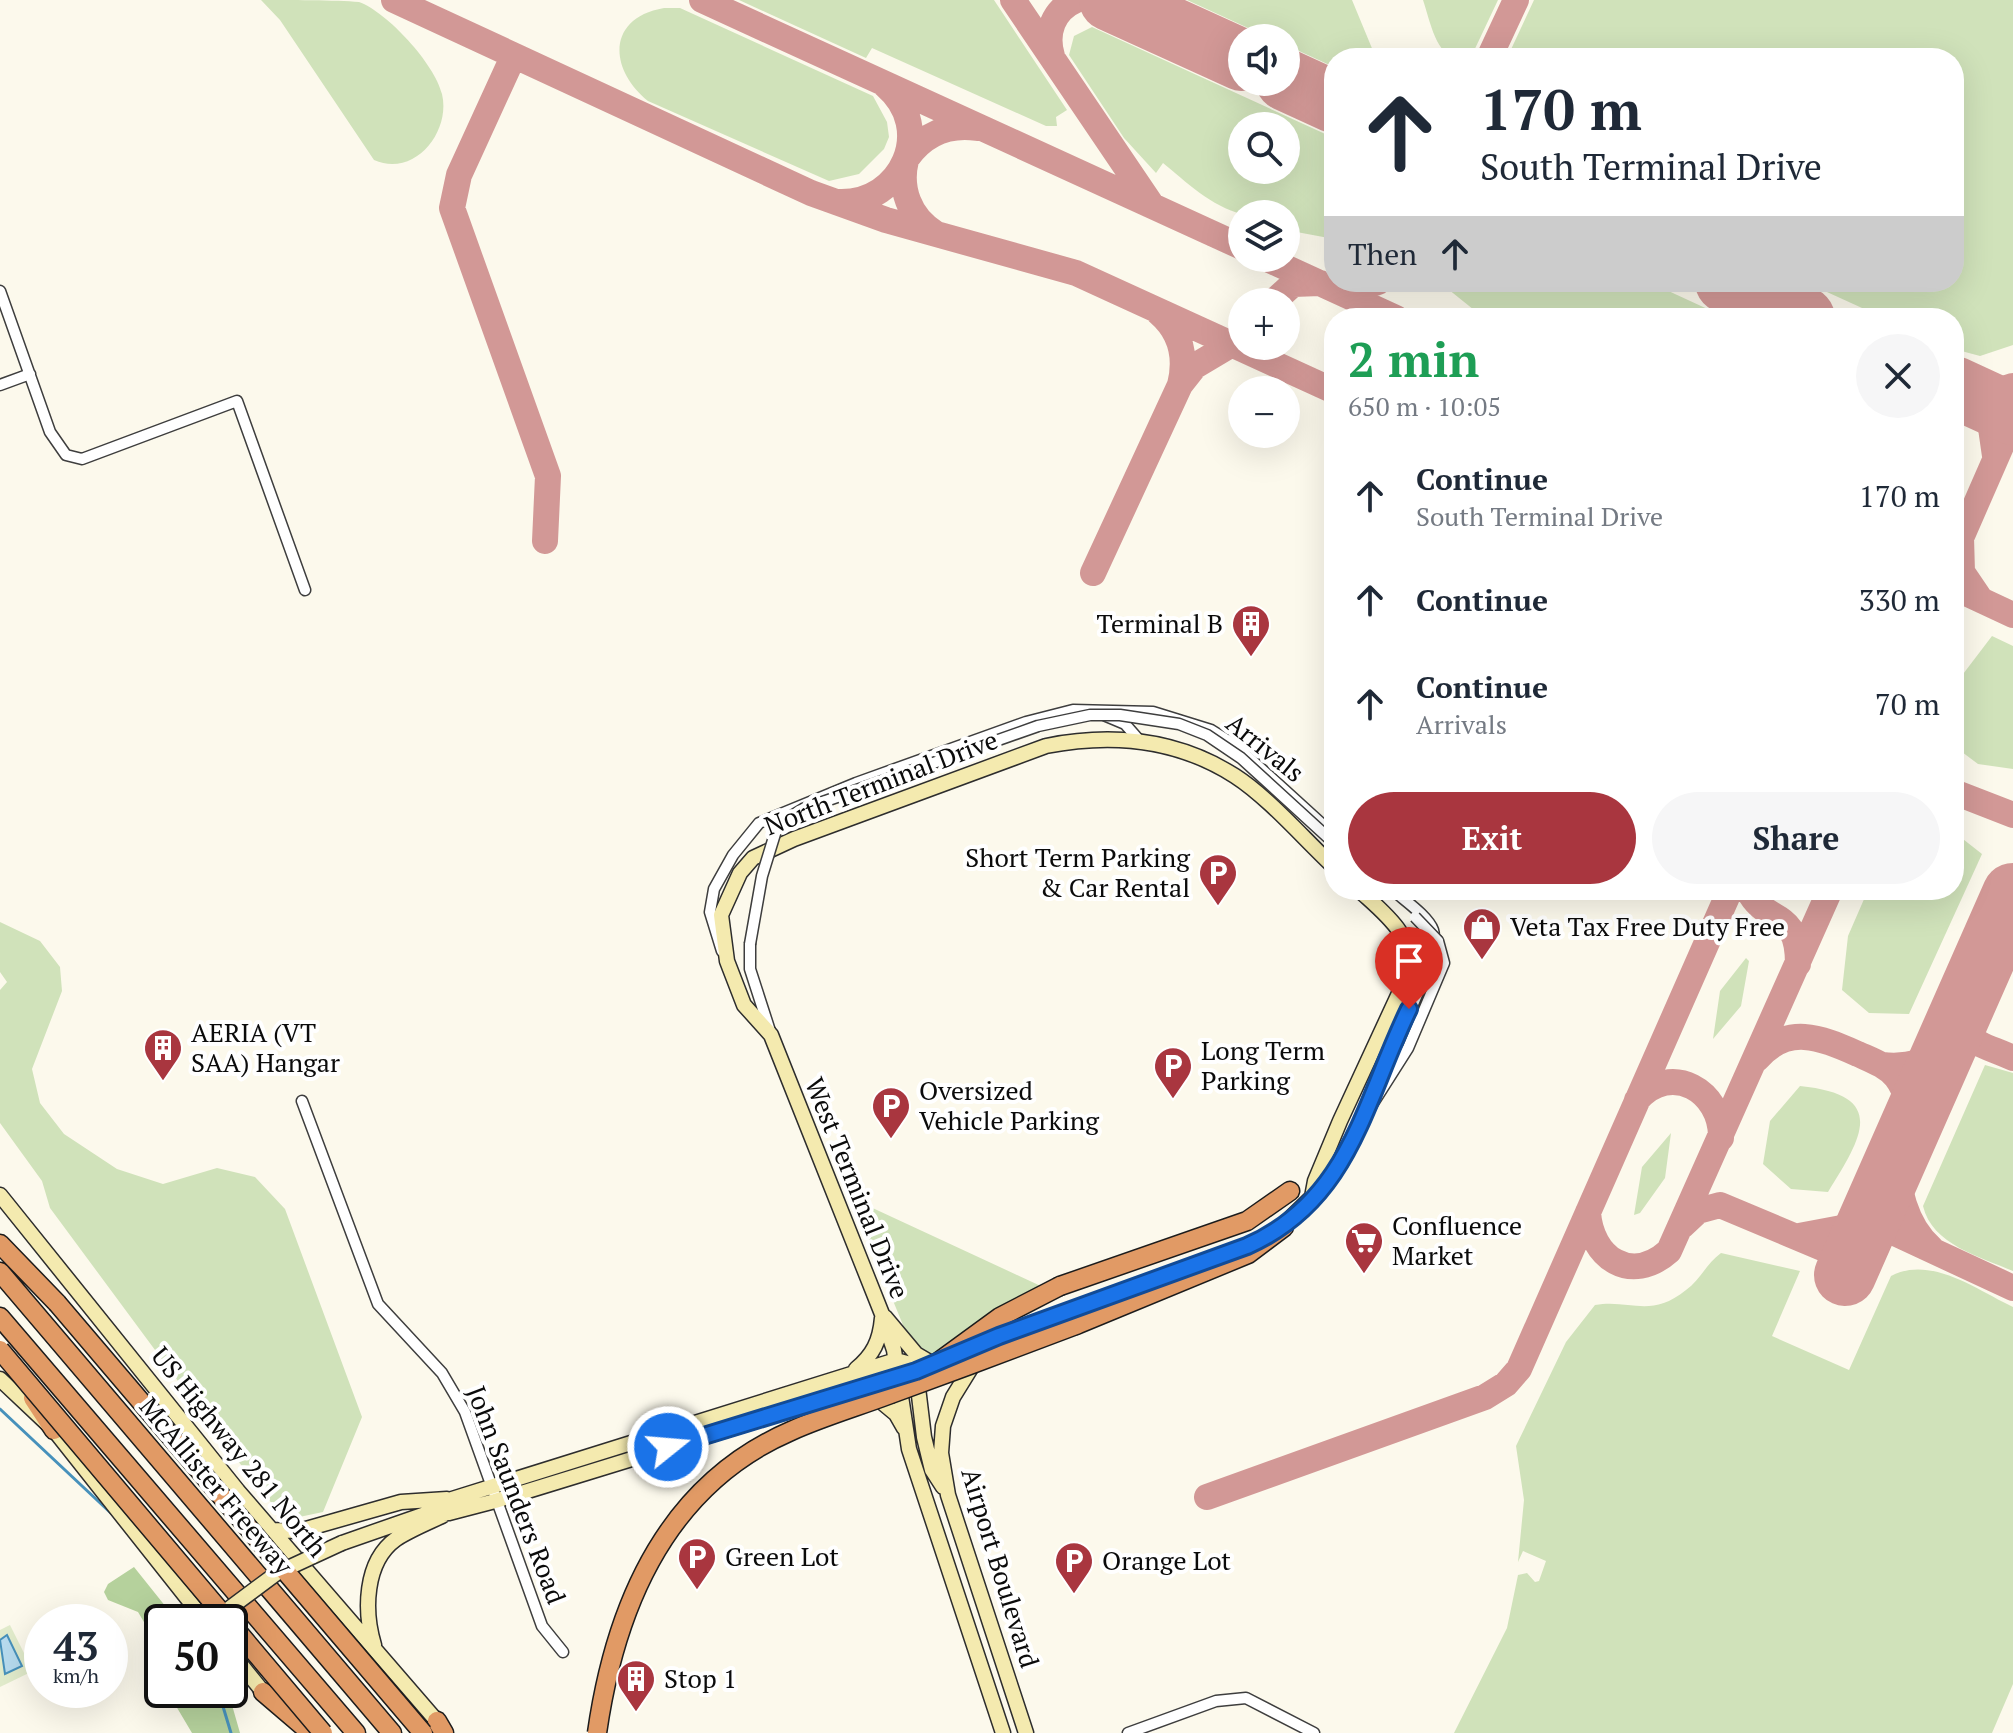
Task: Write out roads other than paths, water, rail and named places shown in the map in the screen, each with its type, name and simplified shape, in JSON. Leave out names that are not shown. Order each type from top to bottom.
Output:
[{"type":"highway","points":[[896,1385],[1000,1317],[1060,1286],[1247,1221],[1290,1191]]},
{"type":"highway","points":[[597,1733],[612,1654],[646,1564],[665,1535],[722,1475],[790,1431],[896,1385],[1076,1325],[1248,1254],[1284,1227]]},
{"type":"highway","points":[[0,1244],[57,1303],[438,1730]]},
{"type":"highway","name":"McAllister Freeway","points":[[0,1272],[392,1733]]},
{"type":"highway","name":"McAllister Freeway","points":[[0,1317],[356,1733]]},
{"type":"highway","points":[[0,1350],[60,1438]]},
{"type":"highway","points":[[0,1350],[323,1733]]},
{"type":"highway","points":[[263,1692],[311,1733]]},
{"type":"main road","name":"North Terminal Drive","points":[[771,1035],[744,1005],[727,961],[721,915],[740,873],[753,858],[794,839],[1046,746],[1085,738],[1139,740],[1174,748],[1235,776],[1324,858]]},
{"type":"main road","points":[[666,1440],[763,1418],[852,1391],[896,1385],[916,1371],[999,1336],[1247,1246],[1284,1227],[1312,1197],[1340,1121],[1398,1001],[1412,957],[1399,929],[1369,900]]},
{"type":"main road","name":"West Terminal Drive","points":[[771,1035],[882,1314],[896,1360]]},
{"type":"main road","name":"US Highway 281 North","points":[[0,1195],[271,1530],[377,1653],[438,1730]]},
{"type":"main road","points":[[882,1314],[916,1354],[933,1364]]},
{"type":"main road","points":[[850,1374],[870,1358],[881,1333],[882,1314]]},
{"type":"main road","name":"Airport Boulevard","points":[[999,1336],[961,1380],[943,1426],[941,1453],[948,1495],[1026,1733]]},
{"type":"main road","points":[[233,1604],[277,1573],[342,1543],[425,1514],[666,1440],[825,1382],[896,1360],[916,1371]]},
{"type":"main road","name":"Airport Boulevard","points":[[896,1360],[896,1385],[907,1435],[1003,1733]]},
{"type":"main road","points":[[916,1371],[932,1470],[948,1495]]},
{"type":"main road","points":[[0,1379],[60,1438],[194,1604]]},
{"type":"main road","points":[[763,1418],[782,1404],[824,1389],[825,1382]]},
{"type":"main road","points":[[852,1391],[871,1393],[883,1402],[896,1414],[907,1435]]},
{"type":"main road","points":[[271,1530],[299,1531],[401,1502],[450,1506]]},
{"type":"main road","points":[[377,1653],[366,1604],[379,1558],[394,1540],[450,1506]]},
{"type":"main road","points":[[248,1673],[295,1733]]},
{"type":"street","points":[[0,291],[50,432],[66,455],[82,459],[237,401],[305,590]]},
{"type":"street","points":[[0,385],[30,374]]},
{"type":"street","points":[[1073,710],[1105,715],[1125,724],[1139,740]]},
{"type":"street","name":"Arrivals","points":[[727,961],[710,912],[714,889],[733,855],[759,823],[856,783],[1026,722],[1073,710],[1153,712],[1211,730],[1235,745],[1324,826]]},
{"type":"street","points":[[771,1035],[750,969],[750,944],[765,865],[778,824],[803,809],[1038,726],[1090,715],[1145,717],[1207,735],[1241,758],[1324,834]]},
{"type":"street","points":[[1312,1197],[1331,1181],[1368,1111],[1408,1048],[1444,963],[1438,941],[1396,900]]},
{"type":"street","points":[[1368,1111],[1398,1032],[1431,963],[1435,946],[1432,927],[1404,900]]},
{"type":"street","name":"John Saunders Road","points":[[302,1101],[378,1304],[449,1382],[465,1412],[542,1626],[563,1652]]},
{"type":"street","points":[[1128,1733],[1232,1698],[1258,1701],[1314,1733]]},
{"type":"water","points":[[7,1635],[22,1666],[5,1674],[0,1640]]},
{"type":"waterway","points":[[0,1409],[114,1516]]},
{"type":"waterway","points":[[223,1708],[231,1733]]},
{"type":"place","name":"Terminal B","points":[[1251,658]]},
{"type":"place","name":"Short Term Parking & Car Rental","points":[[1218,907]]},
{"type":"place","name":"Veta Tax Free Duty Free","points":[[1482,961]]},
{"type":"place","name":"AERIA (VT SAA) Hangar","points":[[163,1082]]},
{"type":"place","name":"Long Term Parking","points":[[1173,1100]]},
{"type":"place","name":"Oversized Vehicle Parking","points":[[891,1140]]},
{"type":"place","name":"Confluence Market","points":[[1364,1275]]},
{"type":"place","name":"Green Lot","points":[[697,1591]]},
{"type":"place","name":"Orange Lot","points":[[1074,1595]]},
{"type":"place","name":"Stop 1","points":[[636,1713]]}]
